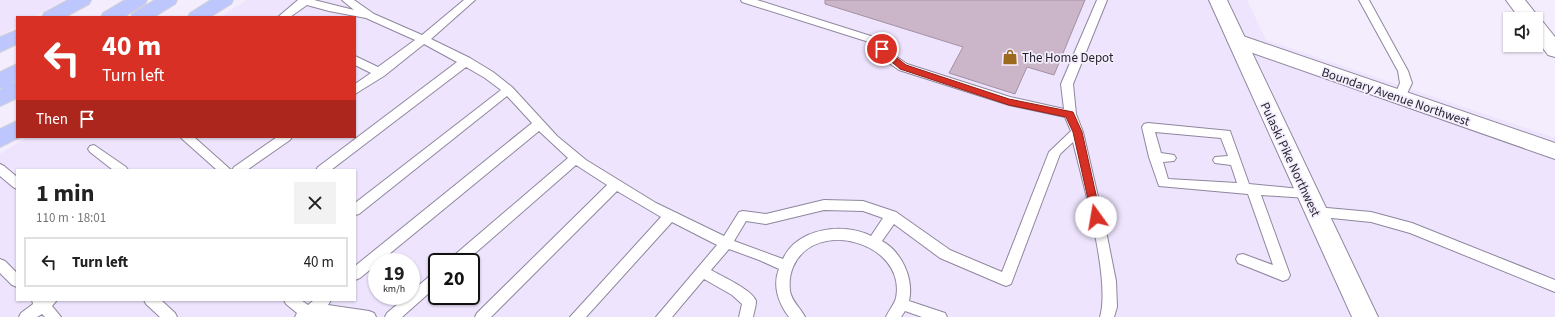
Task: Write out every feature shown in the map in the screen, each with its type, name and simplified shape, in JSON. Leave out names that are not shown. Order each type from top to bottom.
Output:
[{"type":"highway","points":[[53,16],[82,0]]},
{"type":"highway","points":[[112,16],[138,0]]},
{"type":"highway","points":[[142,16],[168,0]]},
{"type":"highway","points":[[199,16],[224,0]]},
{"type":"highway","points":[[0,45],[16,37]]},
{"type":"highway","points":[[0,81],[16,72]]},
{"type":"highway","points":[[0,99],[16,90]]},
{"type":"highway","points":[[0,139],[16,130]]},
{"type":"main road","name":"Pulaski Pike Northwest","points":[[1218,0],[1365,317]]},
{"type":"main road","points":[[1515,0],[1524,12]]},
{"type":"main road","points":[[1543,35],[1555,50]]},
{"type":"main road","name":"Boundary Avenue Northwest","points":[[1237,40],[1555,151]]},
{"type":"lane","points":[[284,16],[304,0],[329,8],[370,16]]},
{"type":"lane","points":[[347,0],[370,16],[466,61],[490,75],[508,90],[539,124],[576,158],[652,207],[726,243],[764,256],[785,266]]},
{"type":"lane","points":[[356,89],[423,40],[470,0]]},
{"type":"lane","points":[[746,0],[873,40],[890,58],[903,67],[1009,102],[1070,114]]},
{"type":"lane","points":[[1102,0],[1067,84],[1070,114],[1077,132],[1100,231],[1108,281],[1110,307],[1107,317]]},
{"type":"lane","points":[[1364,0],[1403,71],[1406,83],[1400,97]]},
{"type":"lane","points":[[356,61],[380,73]]},
{"type":"lane","points":[[323,169],[466,61]]},
{"type":"lane","points":[[356,209],[508,90]]},
{"type":"lane","points":[[356,273],[539,124]]},
{"type":"lane","points":[[1243,260],[1283,275],[1249,189],[1235,160],[1226,134],[1148,127],[1163,183],[1249,189],[1371,217],[1412,228],[1555,286]]},
{"type":"lane","points":[[663,317],[726,243],[743,216],[766,219],[824,205],[864,206],[892,216],[944,254],[1006,280],[1055,152],[1077,132]]},
{"type":"lane","points":[[239,169],[285,138]]},
{"type":"lane","points":[[192,139],[224,169]]},
{"type":"lane","points":[[94,149],[121,169]]},
{"type":"lane","points":[[1155,157],[1170,158]]},
{"type":"lane","points":[[466,253],[576,158]]},
{"type":"lane","points":[[1219,160],[1235,160]]},
{"type":"lane","points":[[0,169],[16,183]]},
{"type":"lane","points":[[482,317],[616,184]]},
{"type":"lane","points":[[577,317],[670,216]]},
{"type":"lane","points":[[874,242],[892,216]]},
{"type":"lane","points":[[794,315],[784,296],[782,281],[785,266],[794,252],[808,241],[824,235],[843,233],[862,236],[874,242],[892,256],[901,271],[904,288],[901,304],[893,317]]},
{"type":"lane","points":[[0,265],[16,280]]},
{"type":"lane","points":[[702,272],[737,292],[748,302],[746,317]]},
{"type":"lane","points":[[392,317],[428,286]]},
{"type":"lane","points":[[151,301],[170,317]]},
{"type":"lane","points":[[293,301],[305,315]]},
{"type":"lane","points":[[305,315],[323,301]]},
{"type":"lane","points":[[26,317],[43,302],[54,317]]},
{"type":"lane","points":[[901,304],[940,317]]},
{"type":"lane","points":[[305,315],[342,311],[369,317]]},
{"type":"shaded area","points":[[0,0],[64,0],[35,16],[16,16],[16,27],[0,36]]},
{"type":"shaded area","points":[[247,0],[1247,0],[1266,40],[1555,138],[1555,317],[0,317],[0,154],[25,138],[356,138],[356,16],[222,16]]},
{"type":"building","name":"The Home Depot","points":[[825,0],[1085,0],[1054,75],[1027,67],[1015,94],[949,73],[963,47],[825,4]]},
{"type":"place","name":"The Home Depot","points":[[1010,57]]},
{"type":"route","points":[[882,49],[890,58],[903,67],[1009,102],[1070,114],[1077,132],[1096,217]]}]
